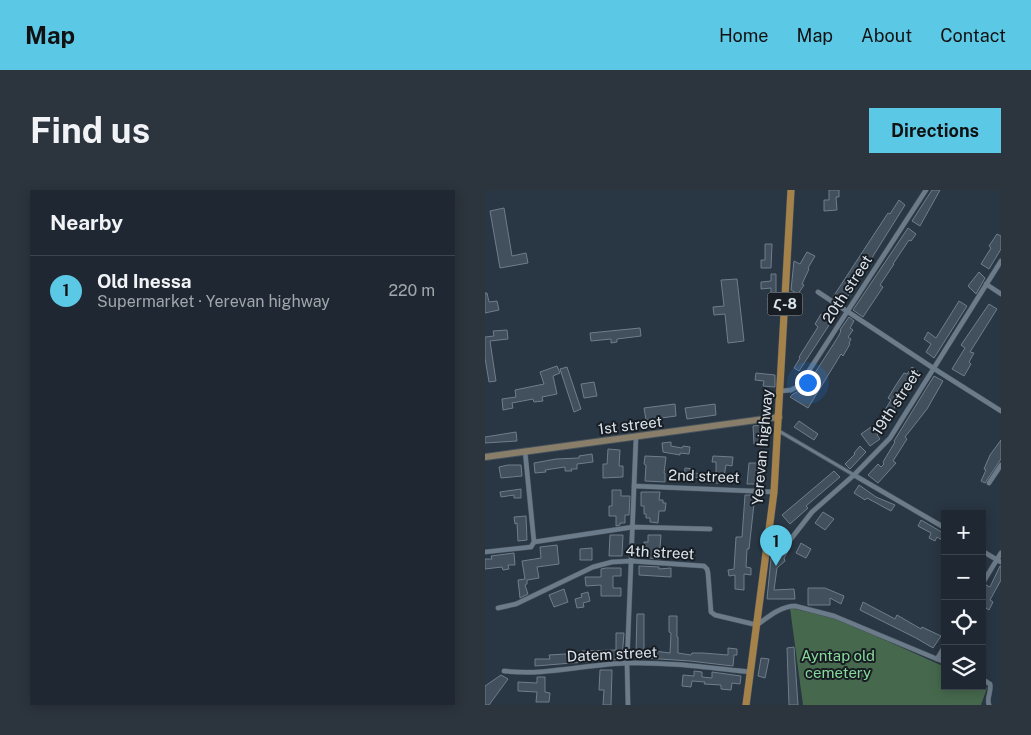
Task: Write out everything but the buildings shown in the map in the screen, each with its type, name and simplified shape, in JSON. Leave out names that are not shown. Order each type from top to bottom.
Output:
[{"type":"main road","name":"Yerevan highway","points":[[746,705],[774,492],[791,190]]},
{"type":"main road","name":"1st street","points":[[485,457],[779,417]]},
{"type":"street","name":"20th street","points":[[781,391],[791,390],[799,386],[926,190]]},
{"type":"street","name":"19th street","points":[[766,552],[787,544],[815,508],[854,475],[890,438],[1001,261]]},
{"type":"street","points":[[985,284],[1001,294]]},
{"type":"street","points":[[818,292],[1001,411]]},
{"type":"street","points":[[778,430],[941,526]]},
{"type":"street","points":[[628,705],[627,663],[636,437]]},
{"type":"street","points":[[485,552],[531,547],[534,542],[525,451]]},
{"type":"street","points":[[989,483],[1001,465]]},
{"type":"street","name":"2nd street","points":[[634,486],[774,492]]},
{"type":"street","points":[[534,542],[633,527],[710,529]]},
{"type":"street","points":[[986,552],[999,560]]},
{"type":"street","points":[[986,578],[999,560],[1001,553]]},
{"type":"street","name":"4th street","points":[[498,608],[516,604],[593,567],[612,562],[631,561],[704,566],[708,573],[711,612],[737,621],[757,625]]},
{"type":"street","points":[[757,625],[781,609],[795,606],[834,616],[941,660]]},
{"type":"street","points":[[937,659],[941,652]]},
{"type":"street","name":"Datem street","points":[[504,671],[550,671],[627,663],[652,663],[751,672]]},
{"type":"street","points":[[986,682],[991,687],[989,705]]},
{"type":"green space","name":"Ayntap old cemetery","points":[[790,608],[836,618],[941,665],[941,690],[986,690],[987,688],[981,705],[803,705]]},
{"type":"place","name":"Old Inessa","points":[[776,566]]}]
